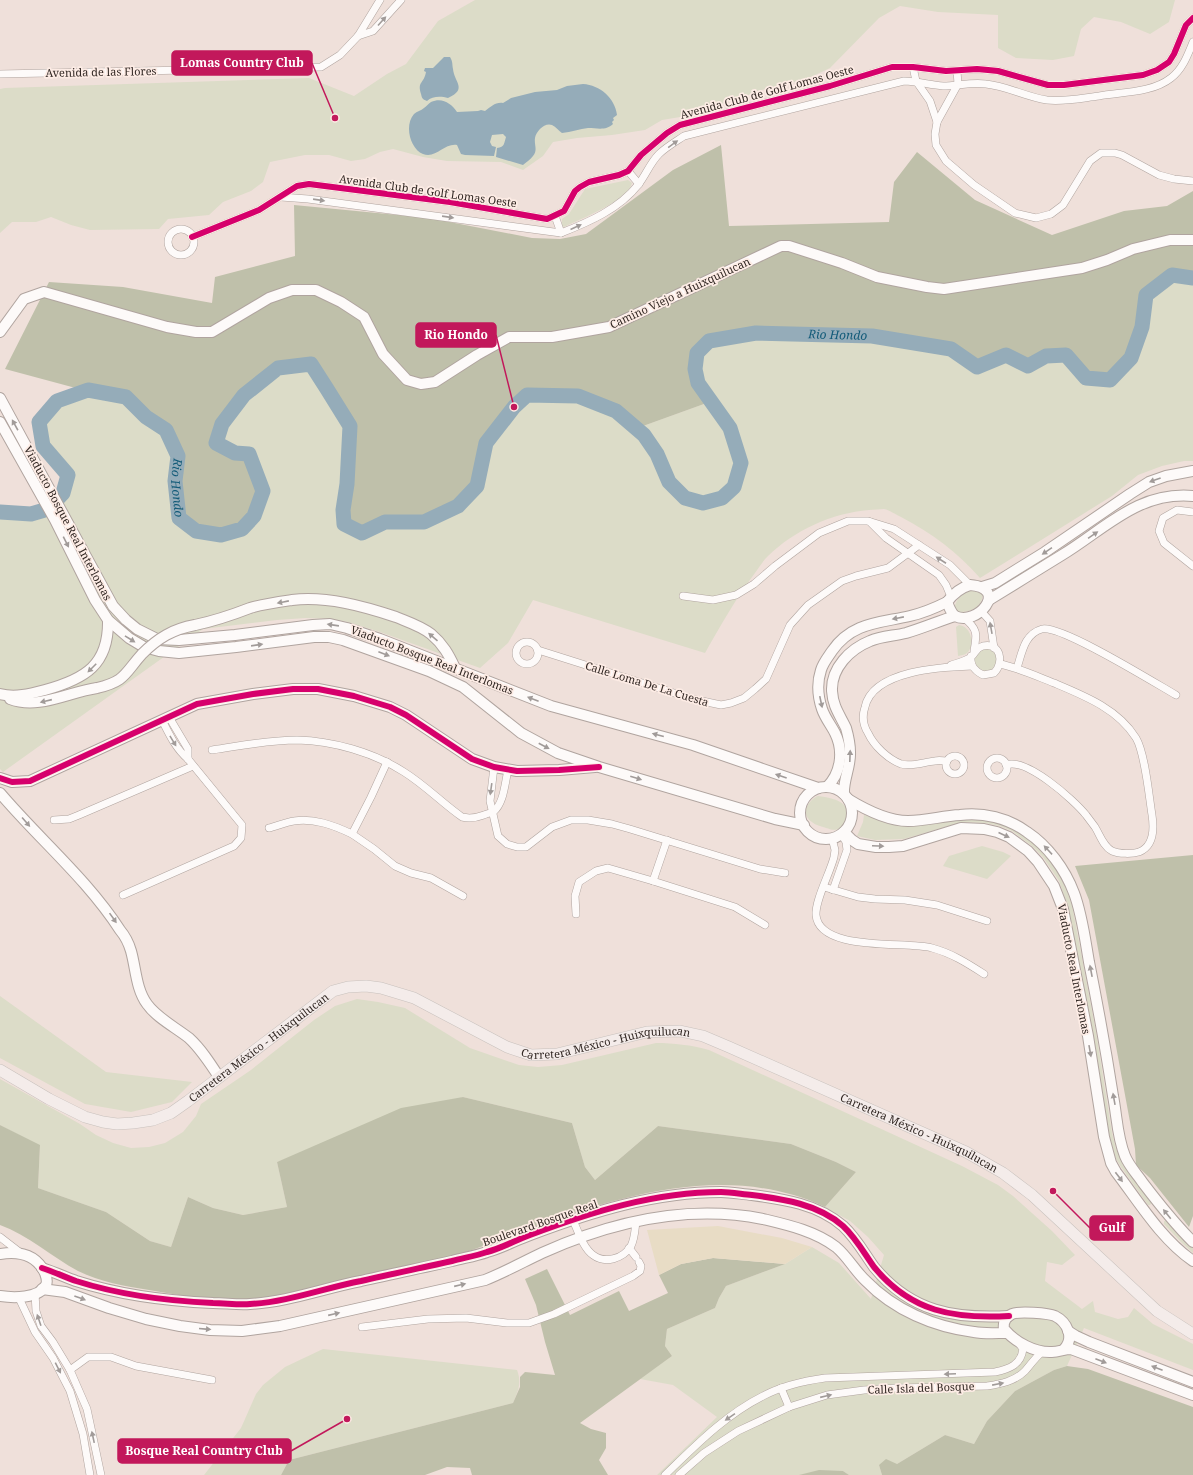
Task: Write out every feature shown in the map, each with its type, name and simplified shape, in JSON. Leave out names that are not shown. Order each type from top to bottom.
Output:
[{"type":"main road","name":"Camino Viejo a Huixquilucan","points":[[0,332],[24,299],[44,292],[167,327],[196,332],[212,332],[268,298],[292,290],[316,290],[341,302],[364,317],[383,354],[407,380],[421,384],[435,382],[477,355],[509,337],[552,337],[609,327],[781,246],[789,246],[842,263],[877,277],[944,289],[1082,268],[1170,240],[1193,240]]},
{"type":"main road","name":"Viaducto Bosque Real Interlomas","points":[[0,398],[113,606],[137,629],[158,639],[179,640],[330,624],[380,639],[551,706],[693,745],[823,788]]},
{"type":"main road","name":"Viaducto Bosque Real Interlomas","points":[[0,422],[55,520],[95,600],[108,620],[129,638],[144,647],[159,651],[179,653],[314,637],[329,637],[343,640],[428,671],[463,687],[521,733],[558,753],[599,767],[775,819],[804,825]]},
{"type":"main road","points":[[1193,471],[1166,476],[1149,482],[1045,552],[995,583],[982,587],[970,585],[963,587],[949,600],[921,613],[868,624],[856,629],[836,645],[821,669],[819,696],[823,710],[836,734],[840,747],[838,768],[835,776],[823,788],[809,794],[802,803],[801,814],[804,825],[808,831],[817,837],[832,838],[842,833],[850,824],[852,814],[850,804],[846,797],[844,783],[850,753],[846,728],[838,714],[832,691],[833,680],[839,666],[853,650],[871,640],[904,633],[959,617],[974,616],[986,606],[989,600],[1063,555],[1139,504],[1157,498],[1178,494],[1193,496]]},
{"type":"main road","points":[[982,587],[988,592],[989,600]]},
{"type":"main road","points":[[0,695],[20,703],[40,702],[66,696],[82,690],[108,685],[121,679],[142,655],[170,633],[180,628],[230,616],[251,608],[292,600],[309,599],[345,603],[372,609],[408,622],[431,634],[445,647],[455,668]]},
{"type":"main road","points":[[949,600],[952,612],[959,617]]},
{"type":"main road","points":[[0,695],[20,696],[62,685],[85,675],[98,662],[105,648],[108,634],[108,620]]},
{"type":"main road","points":[[0,778],[12,782],[30,781],[196,704],[293,689],[318,689],[354,696],[390,707],[406,715],[472,759],[494,767],[508,770],[559,770],[599,767]]},
{"type":"main road","points":[[823,788],[834,788],[846,797]]},
{"type":"main road","points":[[0,793],[89,889],[121,931],[131,950],[141,994],[147,1005],[157,1015],[190,1040],[206,1058],[219,1077]]},
{"type":"main road","name":"Viaducto Real Interlomas","points":[[846,797],[862,807],[885,816],[907,821],[933,820],[962,814],[1003,819],[1028,832],[1060,865],[1068,879],[1078,906],[1103,1034],[1119,1135],[1125,1158],[1167,1214],[1193,1242]]},
{"type":"main road","name":"Viaducto Real Interlomas","points":[[842,833],[858,844],[876,847],[889,847],[903,846],[961,828],[984,829],[1009,837],[1028,851],[1038,862],[1054,886],[1063,909],[1088,1036],[1104,1137],[1111,1163],[1116,1172],[1159,1228],[1193,1261]]},
{"type":"main road","name":"Carretera México - Huixquilucan","points":[[0,1070],[85,1118],[117,1124],[153,1120],[171,1113],[195,1096],[333,990],[366,986],[381,988],[414,998],[507,1047],[531,1055],[558,1054],[647,1032],[680,1031],[703,1036],[966,1152],[1003,1173],[1032,1195],[1157,1311],[1193,1334]]},
{"type":"main road","name":"Boulevard Bosque Real","points":[[22,1254],[31,1256],[42,1268],[75,1281],[102,1288],[174,1301],[249,1304],[283,1300],[351,1283],[486,1253],[530,1235],[573,1220],[620,1206],[662,1196],[723,1192],[783,1198],[823,1213],[842,1225],[859,1244],[873,1266],[902,1295],[927,1307],[963,1316],[1009,1316],[1017,1313],[1043,1314],[1054,1316],[1066,1325],[1068,1331]]},
{"type":"main road","points":[[38,1291],[65,1292],[109,1308],[146,1319],[180,1326],[210,1330],[242,1331],[280,1326],[484,1280],[498,1275],[543,1253],[581,1238],[636,1221],[682,1214],[721,1214],[757,1218],[788,1225],[811,1233],[835,1247],[851,1262],[865,1281],[886,1299],[913,1314],[940,1325],[974,1332],[1007,1333]]},
{"type":"main road","points":[[0,1254],[22,1254]]},
{"type":"main road","points":[[0,1296],[19,1298],[38,1291],[46,1284],[47,1277],[42,1268]]},
{"type":"main road","points":[[1009,1316],[1003,1324],[1004,1330],[1017,1341],[1042,1352],[1057,1352],[1068,1346],[1068,1331]]},
{"type":"main road","points":[[1068,1331],[1089,1342],[1193,1382]]},
{"type":"main road","points":[[1064,1349],[1071,1349],[1193,1395]]},
{"type":"street","points":[[358,36],[380,0]]},
{"type":"street","points":[[358,36],[373,31],[401,0]]},
{"type":"street","name":"Avenida Club de Golf Lomas Oeste","points":[[628,171],[641,155],[667,133],[680,125],[830,86],[892,66],[913,66],[926,69],[957,71],[977,69],[998,71],[1048,85],[1064,85],[1150,73],[1163,67],[1172,58],[1186,25],[1193,18]]},
{"type":"street","name":"Avenida de las Flores","points":[[0,74],[322,67],[340,55],[358,36]]},
{"type":"street","name":"Avenida Club de Golf Lomas Oeste","points":[[280,197],[308,199],[561,232],[609,211],[630,194],[639,184],[659,154],[684,136],[904,81],[916,81],[943,86],[984,83],[1048,100],[1066,100],[1144,89],[1160,85],[1172,77],[1180,69],[1186,59],[1193,42]]},
{"type":"street","points":[[913,66],[916,81],[930,101],[937,122]]},
{"type":"street","points":[[957,71],[958,84],[937,122],[934,134],[936,145],[946,161],[974,185],[1015,213],[1036,218],[1051,214],[1063,205],[1090,161],[1101,153],[1115,153],[1122,155],[1159,175],[1174,179],[1193,181]]},
{"type":"street","points":[[561,232],[555,216],[564,211],[575,191],[580,186],[628,171],[639,184]]},
{"type":"street","name":"Avenida Club de Golf Lomas Oeste","points":[[280,197],[297,186],[308,184],[450,202],[547,219],[555,216]]},
{"type":"street","points":[[192,237],[259,210],[280,197]]},
{"type":"street","points":[[1193,512],[1177,510],[1163,518],[1159,531],[1164,543],[1193,566]]},
{"type":"street","points":[[683,596],[714,600],[736,595],[754,584],[774,566],[819,533],[848,521],[868,521],[894,529],[950,565],[970,585]]},
{"type":"street","points":[[868,521],[886,538],[939,575],[946,585],[949,600]]},
{"type":"street","name":"Calle Loma De La Cuesta","points":[[538,650],[693,699],[721,705],[731,703],[744,698],[766,679],[790,625],[808,605],[842,581],[888,568],[919,545]]},
{"type":"street","points":[[959,617],[972,624],[976,632],[972,666],[978,673],[989,674],[998,669],[1000,664],[1000,655],[994,648],[990,621],[981,611]]},
{"type":"street","points":[[1017,668],[1023,649],[1029,637],[1043,629],[1055,631],[1076,639],[1176,695]]},
{"type":"street","points":[[946,667],[973,654],[977,648],[986,646],[994,648]]},
{"type":"street","points":[[1000,664],[1017,668],[1080,694],[1101,705],[1123,722],[1136,739],[1142,755],[1152,816],[1153,832],[1149,845],[1140,851],[1127,853],[1112,851],[1103,843],[1096,827],[1085,813],[1056,787],[1024,767],[1011,764],[1006,766]]},
{"type":"street","points":[[947,761],[936,760],[912,765],[902,764],[891,759],[869,736],[865,728],[863,718],[865,703],[875,688],[890,680],[946,667],[972,666]]},
{"type":"street","points":[[123,895],[234,846],[241,838],[242,825],[174,743],[165,718]]},
{"type":"street","points":[[212,750],[269,741],[297,740],[338,745],[387,762],[418,782],[462,817],[469,818],[493,812],[500,803],[508,770]]},
{"type":"street","points":[[352,834],[387,762]]},
{"type":"street","points":[[54,820],[69,819],[193,766]]},
{"type":"street","points":[[494,767],[490,795],[498,836],[507,844],[517,847],[526,847],[552,827],[570,820],[588,820],[612,824],[760,869],[785,873]]},
{"type":"street","points":[[269,828],[294,821],[317,822],[334,826],[352,834],[395,866],[412,873],[431,878],[463,896]]},
{"type":"street","points":[[833,890],[847,850],[846,842],[842,833]]},
{"type":"street","points":[[832,838],[835,850],[834,857],[818,902],[816,914],[818,923],[830,935],[872,944],[931,948],[962,960],[984,974]]},
{"type":"street","points":[[653,881],[666,840]]},
{"type":"street","points":[[576,914],[575,896],[579,882],[596,871],[608,868],[735,907],[765,925]]},
{"type":"street","points":[[824,886],[833,890],[875,899],[916,901],[937,905],[987,921]]},
{"type":"street","points":[[573,1220],[586,1249],[592,1255],[600,1259],[609,1260],[618,1258],[629,1248],[634,1237],[636,1221]]},
{"type":"street","points":[[0,1237],[22,1254]]},
{"type":"street","points":[[362,1327],[428,1319],[466,1318],[507,1323],[529,1323],[554,1314],[634,1276],[640,1271],[641,1266],[629,1248]]},
{"type":"street","points":[[38,1291],[36,1311],[41,1326],[53,1342],[70,1370],[87,1409],[101,1475]]},
{"type":"street","points":[[19,1298],[35,1332],[53,1358],[70,1391],[83,1434],[90,1475]]},
{"type":"street","name":"Calle Isla del Bosque","points":[[665,1475],[723,1421],[762,1396],[781,1388],[804,1381],[825,1378],[987,1373],[1008,1370],[1017,1363],[1022,1355],[1023,1349],[1017,1341]]},
{"type":"street","name":"Calle Isla del Bosque","points":[[679,1475],[704,1453],[738,1430],[789,1407],[827,1395],[864,1390],[987,1386],[1004,1383],[1016,1378],[1025,1371],[1032,1361],[1042,1352]]},
{"type":"street","points":[[70,1370],[88,1357],[111,1357],[136,1366],[212,1380]]},
{"type":"street","points":[[781,1388],[789,1407]]},
{"type":"green space","points":[[475,0],[1175,0],[1169,22],[1150,34],[1121,22],[1094,17],[1081,29],[1074,56],[1053,60],[1016,58],[998,48],[998,15],[938,12],[900,6],[879,18],[830,68],[813,76],[782,86],[761,90],[730,102],[705,107],[680,117],[662,120],[645,130],[553,142],[543,156],[523,170],[501,162],[447,161],[423,157],[393,149],[380,152],[365,159],[351,161],[329,155],[305,155],[270,162],[263,182],[251,191],[223,202],[209,215],[168,219],[159,229],[90,230],[71,225],[51,217],[36,222],[12,222],[0,233],[0,89],[309,78],[354,96],[387,74],[406,64],[438,21]]},
{"type":"green space","points":[[721,145],[729,226],[889,222],[894,182],[917,152],[975,200],[1052,235],[1124,211],[1167,206],[1193,191],[1193,283],[1173,280],[1151,297],[1146,328],[1135,360],[1112,385],[1084,383],[1064,360],[1047,361],[1028,372],[1005,360],[976,373],[949,354],[871,341],[756,338],[711,345],[701,355],[700,368],[702,380],[715,400],[632,430],[614,416],[577,401],[529,400],[517,410],[491,445],[481,489],[460,510],[425,527],[386,527],[362,538],[340,527],[338,510],[343,483],[345,427],[308,369],[279,372],[247,398],[226,427],[221,440],[236,449],[252,450],[267,491],[258,518],[245,533],[221,540],[194,535],[175,520],[170,481],[173,457],[163,434],[143,420],[124,401],[5,369],[49,282],[123,287],[212,303],[215,277],[295,256],[294,205],[429,218],[532,238],[560,239],[586,234],[673,170]]},
{"type":"green space","points":[[628,180],[632,183],[629,190],[613,203],[564,227],[562,226],[562,219],[569,214],[585,189]]},
{"type":"green space","points":[[1173,280],[1193,283],[1193,461],[1184,461],[1162,466],[1138,475],[1112,496],[980,578],[953,551],[934,536],[891,511],[881,509],[841,515],[815,524],[790,538],[768,556],[748,582],[705,653],[533,600],[508,643],[480,668],[380,632],[348,622],[332,619],[306,618],[277,620],[203,629],[3,772],[0,769],[0,517],[31,519],[50,513],[67,496],[73,473],[47,444],[44,423],[59,406],[89,395],[124,401],[143,420],[163,434],[173,457],[170,481],[221,540],[245,533],[258,518],[236,449],[221,440],[226,427],[247,398],[279,372],[308,369],[345,427],[343,483],[338,510],[362,538],[386,527],[402,528],[487,462],[491,445],[517,410],[529,400],[577,401],[614,416],[632,430],[715,400],[702,380],[700,368],[701,355],[711,345],[756,338],[871,341],[949,354],[976,373],[1005,360],[1028,372],[1047,361],[1064,360],[1084,383],[1146,328],[1151,297]]},
{"type":"green space","points":[[970,590],[976,590],[983,595],[982,600],[974,609],[966,612],[957,612],[954,609],[955,605],[964,593]]},
{"type":"green space","points":[[959,625],[967,629],[972,641],[970,650],[964,655],[958,656],[956,627]]},
{"type":"green space","points":[[986,649],[994,652],[997,660],[994,668],[986,671],[978,668],[975,660],[978,652]]},
{"type":"green space","points":[[818,796],[836,800],[847,808],[849,815],[847,822],[844,825],[834,830],[815,824],[808,819],[806,815],[807,808],[811,801]]},
{"type":"green space","points":[[864,815],[890,823],[906,825],[933,824],[963,818],[982,819],[996,822],[1017,830],[1042,851],[1054,867],[1060,876],[1072,905],[1116,1149],[1123,1165],[1152,1202],[1150,1205],[1148,1205],[1116,1159],[1109,1134],[1093,1033],[1068,906],[1059,881],[1043,857],[1032,846],[1012,831],[1000,826],[986,823],[962,822],[904,839],[875,840],[857,836],[863,822]]},
{"type":"green space","points":[[982,846],[1011,856],[987,879],[943,866],[949,856]]},
{"type":"green space","points":[[1193,855],[1193,1216],[1189,1227],[1150,1178],[1136,1165],[1135,1149],[1089,900],[1075,866]]},
{"type":"green space","points":[[0,996],[106,1072],[192,1082],[172,1102],[131,1112],[85,1104],[0,1058]]},
{"type":"green space","points":[[357,999],[405,1008],[470,1048],[519,1065],[538,1067],[562,1065],[656,1043],[669,1043],[709,1050],[962,1166],[998,1185],[1013,1196],[1052,1231],[1075,1255],[1062,1265],[1047,1262],[1045,1281],[1082,1309],[1093,1301],[1095,1312],[1118,1319],[1128,1317],[1134,1308],[1153,1324],[1193,1344],[1193,1370],[1084,1328],[1067,1366],[1054,1370],[1015,1391],[987,1421],[974,1444],[945,1435],[897,1464],[879,1465],[882,1475],[849,1475],[843,1471],[799,1475],[657,1475],[717,1417],[673,1385],[640,1379],[672,1356],[665,1346],[667,1329],[715,1308],[726,1286],[785,1264],[812,1247],[839,1263],[871,1299],[884,1255],[868,1237],[850,1221],[825,1207],[856,1172],[836,1162],[791,1144],[658,1126],[595,1180],[585,1167],[572,1123],[463,1097],[277,1162],[287,1207],[243,1215],[213,1208],[188,1197],[171,1247],[150,1241],[106,1212],[38,1188],[40,1146],[0,1125],[0,1079],[80,1124],[96,1135],[113,1143],[131,1148],[149,1147],[165,1143],[183,1132],[196,1116],[201,1104],[251,1070],[314,1020],[335,1006]]},
{"type":"green space","points":[[463,1097],[572,1123],[585,1167],[595,1180],[658,1126],[791,1144],[836,1162],[856,1172],[825,1207],[788,1194],[751,1187],[713,1185],[675,1188],[638,1195],[564,1216],[451,1257],[362,1276],[294,1293],[266,1298],[239,1300],[200,1298],[131,1287],[104,1281],[78,1271],[20,1234],[0,1225],[0,1125],[40,1145],[38,1188],[106,1212],[150,1241],[171,1247],[188,1197],[213,1208],[243,1215],[287,1207],[277,1162],[401,1108]]},
{"type":"green space","points":[[1164,1221],[1166,1221],[1193,1248],[1193,1253],[1164,1224]]},
{"type":"green space","points":[[713,1258],[785,1264],[726,1286],[715,1308],[667,1329],[665,1346],[672,1356],[580,1423],[591,1429],[606,1433],[606,1448],[599,1460],[608,1475],[472,1475],[470,1468],[447,1467],[425,1475],[281,1475],[289,1460],[513,1403],[520,1387],[520,1377],[525,1372],[555,1375],[536,1305],[525,1279],[547,1269],[570,1315],[619,1291],[629,1311],[668,1293],[659,1275],[681,1264]]},
{"type":"green space","points":[[323,1349],[517,1370],[519,1387],[513,1403],[289,1460],[281,1475],[204,1475],[241,1428],[256,1394],[263,1385],[285,1367]]},
{"type":"green space","points":[[1067,1366],[1088,1369],[1193,1407],[1193,1475],[882,1475],[879,1465],[886,1459],[897,1464],[945,1435],[974,1444],[987,1421],[1015,1391],[1054,1370]]},
{"type":"green space","points":[[819,1470],[843,1471],[849,1475],[799,1475]]},
{"type":"sand","points":[[718,1226],[782,1238],[812,1247],[785,1264],[713,1258],[681,1264],[659,1275],[647,1230]]},
{"type":"water","points":[[444,57],[450,57],[451,59],[459,88],[454,95],[448,98],[437,97],[431,98],[427,101],[424,100],[420,90],[420,84],[424,79],[426,72],[424,71],[425,68],[433,68]]},
{"type":"water","points":[[583,84],[601,90],[610,98],[616,109],[617,115],[613,118],[613,124],[607,128],[588,128],[562,133],[552,125],[549,124],[544,126],[536,135],[536,150],[534,154],[531,159],[523,165],[496,157],[497,148],[503,146],[506,137],[503,134],[492,135],[490,142],[492,146],[496,147],[494,156],[461,154],[457,145],[448,146],[436,153],[428,155],[423,154],[415,147],[410,136],[409,124],[414,114],[431,102],[439,100],[446,102],[457,112],[485,111],[495,104],[503,103],[511,98],[535,92],[557,90],[567,86]]},
{"type":"waterway","name":"Rio Hondo","points":[[0,512],[31,514],[48,509],[63,493],[68,475],[43,446],[39,422],[57,401],[88,390],[126,397],[146,417],[166,430],[178,456],[175,481],[179,518],[196,531],[221,535],[242,529],[254,516],[263,491],[249,454],[235,453],[216,443],[222,424],[244,395],[278,368],[311,364],[350,426],[347,484],[343,510],[344,524],[362,533],[385,522],[424,522],[458,506],[477,486],[486,443],[514,407],[527,395],[578,396],[616,411],[644,435],[657,454],[669,482],[685,498],[703,503],[722,498],[734,487],[741,463],[730,428],[698,383],[695,369],[697,353],[709,341],[756,333],[872,336],[951,349],[977,367],[1006,355],[1028,366],[1046,356],[1066,355],[1086,378],[1110,380],[1131,358],[1142,327],[1146,295],[1172,275],[1193,278]]},
{"type":"cycle path","points":[[192,237],[259,210],[297,186],[309,184],[450,202],[547,219],[564,211],[575,191],[580,187],[589,182],[619,175],[628,171],[641,155],[667,133],[680,125],[830,86],[892,67],[913,67],[946,71],[977,69],[998,71],[1048,85],[1064,85],[1143,75],[1157,70],[1169,62],[1174,54],[1186,25],[1193,18]]},
{"type":"cycle path","points":[[0,778],[12,782],[30,781],[197,704],[253,694],[293,689],[318,689],[354,696],[390,707],[406,715],[472,759],[494,767],[517,771],[599,767]]},
{"type":"cycle path","points":[[42,1268],[76,1281],[127,1294],[178,1301],[245,1304],[264,1303],[292,1298],[347,1284],[478,1255],[576,1219],[624,1205],[672,1195],[725,1192],[788,1201],[823,1212],[848,1231],[874,1267],[888,1282],[903,1294],[918,1303],[935,1310],[952,1314],[989,1317],[1009,1316]]},
{"type":"place","name":"Lomas Country Club","points":[[335,118]]},
{"type":"place","name":"Rio Hondo","points":[[514,407]]},
{"type":"place","name":"Gulf","points":[[1053,1191]]},
{"type":"place","name":"Bosque Real Country Club","points":[[347,1419]]}]
